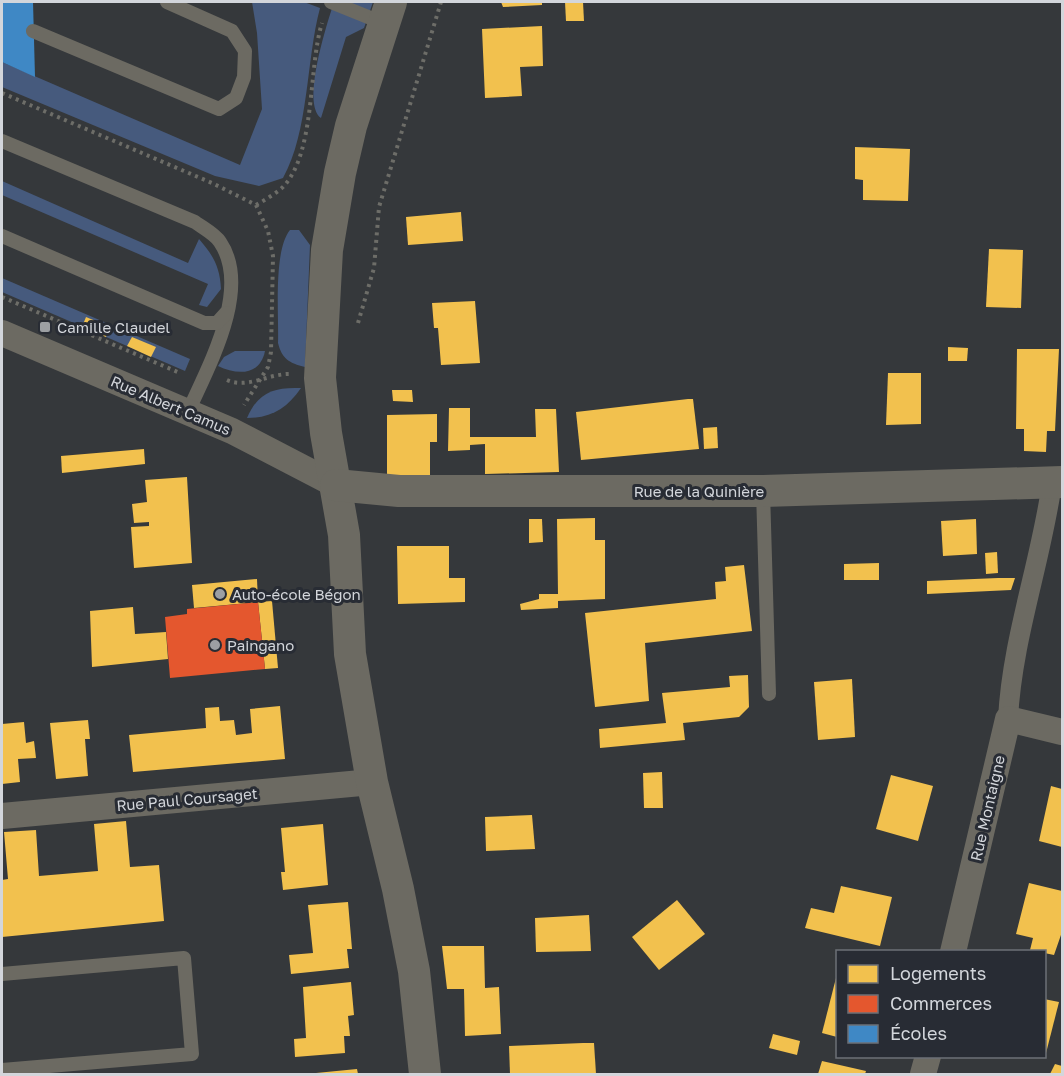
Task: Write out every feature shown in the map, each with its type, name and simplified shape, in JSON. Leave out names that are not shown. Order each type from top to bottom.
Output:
[{"type":"street","points":[[387,12],[351,126],[340,173],[327,250],[320,378],[326,434],[344,535],[350,654],[372,782],[398,889],[414,971],[425,1074]]},
{"type":"street","name":"Rue Albert Camus","points":[[2,333],[232,431],[336,485]]},
{"type":"street","points":[[1057,482],[1010,683],[1008,719],[1062,732]]},
{"type":"street","name":"Rue de la Quinière","points":[[336,485],[399,491],[763,491],[1057,482]]},
{"type":"street","name":"Rue Montaigne","points":[[953,950],[1008,719]]},
{"type":"street","name":"Rue Paul Coursaget","points":[[2,816],[372,782]]},
{"type":"street","points":[[923,1074],[927,1058]]},
{"type":"lane","points":[[33,31],[219,109],[236,98],[244,77],[245,51],[232,30],[167,2]]},
{"type":"lane","points":[[328,7],[387,12]]},
{"type":"lane","points":[[2,141],[195,222],[220,241],[231,266],[232,295],[228,311],[188,412]]},
{"type":"lane","points":[[2,236],[204,322],[217,322],[228,311]]},
{"type":"lane","points":[[763,491],[769,694]]},
{"type":"lane","points":[[2,974],[184,958],[192,1054],[2,1070]]},
{"type":"path","points":[[357,324],[374,268],[379,207],[441,2]]},
{"type":"path","points":[[256,205],[283,187],[294,170],[305,134],[318,35],[328,7]]},
{"type":"path","points":[[2,297],[183,374],[188,373]]},
{"type":"path","points":[[224,379],[234,383],[274,375],[296,375]]},
{"type":"shaded area","points":[[252,2],[304,2],[320,8],[298,139],[283,178],[259,186],[215,176],[2,87],[2,62],[240,165],[262,109],[257,33]]},
{"type":"shaded area","points":[[334,2],[373,2],[364,28],[346,37],[321,118],[316,110],[314,81]]},
{"type":"shaded area","points":[[2,181],[188,263],[199,239],[215,262],[221,289],[207,307],[199,305],[208,284],[2,195]]},
{"type":"shaded area","points":[[290,230],[299,230],[310,245],[305,367],[287,360],[278,343],[279,268],[281,253]]},
{"type":"shaded area","points":[[2,278],[190,359],[185,371],[2,292]]},
{"type":"shaded area","points":[[235,351],[265,351],[258,365],[247,371],[233,371],[218,366],[224,357]]},
{"type":"shaded area","points":[[301,388],[290,401],[271,414],[247,418],[256,402],[268,393],[275,390]]},
{"type":"building: Logements","points":[[501,2],[542,2],[542,5],[503,7]]},
{"type":"building: Logements","points":[[565,2],[583,2],[584,21],[566,21]]},
{"type":"building: Logements","points":[[542,26],[543,66],[520,67],[522,96],[485,98],[482,29]]},
{"type":"building: Logements","points":[[855,147],[910,149],[908,201],[863,200],[863,180],[855,179]]},
{"type":"building: Logements","points":[[461,212],[463,241],[408,245],[406,217]]},
{"type":"building: Logements","points":[[989,249],[1023,250],[1021,308],[986,307]]},
{"type":"building: Logements","points":[[475,301],[480,363],[441,365],[438,328],[434,328],[432,303]]},
{"type":"building: Logements","points":[[86,317],[110,327],[106,337],[82,327]]},
{"type":"building: Logements","points":[[132,337],[156,347],[151,357],[127,346]]},
{"type":"building: Logements","points":[[948,347],[968,348],[967,361],[948,361]]},
{"type":"building: Logements","points":[[1017,349],[1059,349],[1055,431],[1047,431],[1046,452],[1024,451],[1024,429],[1016,429]]},
{"type":"building: Logements","points":[[888,373],[921,373],[921,424],[886,425]]},
{"type":"building: Logements","points":[[392,390],[412,390],[413,402],[393,401]]},
{"type":"building: Logements","points":[[693,399],[699,449],[581,460],[576,412]]},
{"type":"building: Logements","points":[[449,408],[470,408],[470,437],[536,437],[535,409],[556,409],[559,472],[485,474],[485,444],[470,445],[470,450],[448,451]]},
{"type":"building: Logements","points":[[437,414],[437,442],[430,442],[430,475],[387,475],[387,415]]},
{"type":"building: Logements","points":[[717,427],[718,448],[704,449],[703,428]]},
{"type":"building: Logements","points":[[144,449],[145,464],[62,473],[61,456]]},
{"type":"building: Logements","points":[[187,477],[192,563],[134,568],[131,527],[149,526],[149,522],[134,523],[132,504],[147,502],[145,480]]},
{"type":"building: Logements","points":[[595,518],[595,540],[605,540],[605,599],[558,601],[558,608],[521,610],[520,604],[539,599],[539,594],[558,594],[557,519]]},
{"type":"building: Logements","points":[[529,519],[542,519],[543,542],[529,543]]},
{"type":"building: Logements","points":[[976,519],[977,554],[943,556],[941,521]]},
{"type":"building: Logements","points":[[397,546],[449,546],[449,578],[465,578],[465,602],[398,604]]},
{"type":"building: Logements","points":[[997,552],[998,573],[986,574],[985,553]]},
{"type":"building: Logements","points":[[879,563],[879,580],[844,580],[844,564]]},
{"type":"building: Logements","points":[[744,565],[752,631],[645,643],[649,701],[595,707],[585,613],[716,599],[715,582],[726,581],[725,567]]},
{"type":"building: Logements","points":[[1015,578],[1011,590],[927,594],[927,581]]},
{"type":"building: Logements","name":"Auto-école Bégon","points":[[257,579],[258,602],[194,608],[192,585]]},
{"type":"building: Logements","points":[[272,601],[278,668],[265,669],[258,602]]},
{"type":"building: Logements","points":[[133,607],[135,634],[166,632],[168,659],[92,667],[90,611]]},
{"type":"building: Logements","points":[[748,675],[749,707],[739,717],[683,723],[685,740],[600,748],[599,729],[666,723],[662,693],[730,687],[729,676]]},
{"type":"building: Logements","points":[[852,679],[855,737],[818,740],[814,682]]},
{"type":"building: Logements","points":[[280,706],[285,759],[133,772],[129,735],[206,728],[205,708],[219,707],[220,721],[234,720],[236,735],[252,733],[250,709]]},
{"type":"building: Logements","points":[[88,720],[90,739],[85,739],[88,776],[56,779],[50,723]]},
{"type":"building: Logements","points":[[24,722],[26,743],[34,741],[36,758],[18,759],[20,782],[2,784],[2,724]]},
{"type":"building: Logements","points":[[662,772],[663,808],[644,808],[643,773]]},
{"type":"building: Logements","points":[[891,775],[933,786],[918,841],[876,829]]},
{"type":"building: Logements","points":[[1051,786],[1062,789],[1062,847],[1039,841]]},
{"type":"building: Logements","points":[[532,815],[535,849],[486,851],[485,817]]},
{"type":"building: Logements","points":[[126,821],[130,867],[159,865],[164,921],[2,937],[2,880],[8,879],[4,832],[36,830],[39,876],[98,871],[94,824]]},
{"type":"building: Logements","points":[[323,824],[328,885],[283,890],[281,872],[285,872],[281,828]]},
{"type":"building: Logements","points":[[1029,883],[1062,891],[1062,932],[1054,955],[1046,953],[1046,950],[1030,950],[1033,938],[1016,934]]},
{"type":"building: Logements","points":[[841,886],[892,897],[880,946],[805,928],[811,908],[834,913]]},
{"type":"building: Logements","points":[[677,900],[705,934],[659,970],[632,937]]},
{"type":"building: Logements","points":[[348,902],[352,949],[347,949],[349,968],[291,974],[289,955],[313,953],[308,905]]},
{"type":"building: Logements","points":[[589,915],[591,951],[536,952],[535,918]]},
{"type":"building: Logements","points":[[442,946],[484,946],[485,988],[499,987],[501,1034],[465,1036],[464,989],[447,989]]},
{"type":"building: Logements","points":[[836,978],[836,1037],[822,1033]]},
{"type":"building: Logements","points":[[351,982],[354,1015],[348,1016],[350,1036],[344,1036],[345,1053],[295,1057],[294,1039],[306,1038],[303,987]]},
{"type":"building: Logements","points":[[1046,999],[1059,1002],[1046,1053]]},
{"type":"building: Logements","points":[[773,1034],[800,1041],[797,1055],[769,1048]]},
{"type":"building: Logements","points":[[594,1043],[596,1074],[510,1074],[509,1046]]},
{"type":"building: Logements","points":[[822,1061],[866,1071],[865,1074],[818,1074]]},
{"type":"building: Logements","points":[[1055,1064],[1062,1066],[1062,1074],[1050,1074]]},
{"type":"building: Logements","points":[[357,1069],[358,1074],[316,1074],[316,1073]]},
{"type":"building: Commerces","name":"Paingano","points":[[258,602],[265,669],[170,678],[165,617],[187,614],[187,609]]},
{"type":"building: Écoles","points":[[2,2],[33,2],[35,77],[2,62]]},
{"type":"place","name":"Camille Claudel","points":[[45,327]]},
{"type":"place","name":"Auto-école Bégon","points":[[220,594]]},
{"type":"place","name":"Paingano","points":[[215,645]]}]
